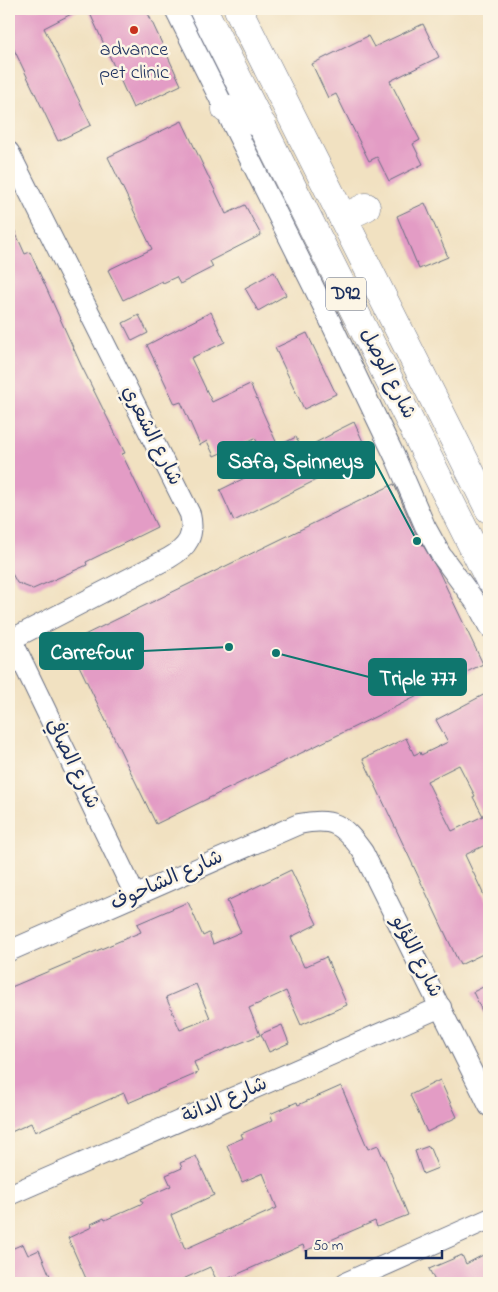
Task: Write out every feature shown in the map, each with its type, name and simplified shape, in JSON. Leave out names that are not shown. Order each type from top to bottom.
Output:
[{"type":"main road","name":"شارع الوصل","points":[[203,9],[489,579]]},
{"type":"main road","name":"شارع الوصل","points":[[238,9],[355,212],[489,509]]},
{"type":"main road","points":[[226,109],[262,124]]},
{"type":"street","points":[[176,9],[323,306],[396,459],[425,526],[441,555],[477,604],[489,627]]},
{"type":"street","name":"شارع الشعري","points":[[9,152],[190,514],[192,530],[190,538],[182,550],[169,558],[10,636]]},
{"type":"street","name":"شارع الصافي","points":[[10,636],[135,895]]},
{"type":"street","name":"شارع الشاحوف","points":[[9,951],[299,824],[313,821],[328,821]]},
{"type":"street","name":"شارع اللؤلو","points":[[328,821],[344,830],[353,838],[363,852],[489,1106]]},
{"type":"street","name":"شارع الدانة","points":[[9,1194],[441,1007]]},
{"type":"street","points":[[345,1283],[489,1219]]},
{"type":"building","points":[[9,9],[81,9],[44,28],[91,125],[58,141],[9,39]]},
{"type":"building","points":[[88,9],[146,9],[181,85],[133,108]]},
{"type":"building","points":[[423,24],[439,57],[390,81],[420,140],[413,144],[423,164],[389,181],[377,157],[369,161],[336,94],[328,98],[312,64],[368,36],[374,47]]},
{"type":"building","points":[[182,121],[226,214],[245,205],[261,235],[210,261],[213,267],[180,284],[176,277],[163,283],[162,281],[123,300],[108,270],[152,249],[108,157]]},
{"type":"building","points":[[425,203],[448,257],[419,269],[397,216]]},
{"type":"building","points":[[9,218],[25,254],[30,252],[81,365],[125,453],[122,454],[157,527],[86,562],[87,565],[33,589],[17,583],[9,568]]},
{"type":"building","points":[[274,272],[286,295],[258,311],[245,288]]},
{"type":"building","points":[[211,312],[225,342],[191,358],[212,402],[250,384],[278,446],[296,437],[302,450],[354,422],[370,457],[347,467],[346,465],[234,521],[220,490],[269,466],[255,438],[214,456],[207,441],[200,445],[181,402],[175,404],[147,345]]},
{"type":"building","points":[[139,315],[148,333],[132,341],[123,323]]},
{"type":"building","points":[[307,333],[336,394],[304,409],[275,348]]},
{"type":"building","points":[[394,484],[415,532],[439,572],[483,664],[156,824],[68,643]]},
{"type":"building","points":[[489,692],[489,843],[465,855],[489,906],[489,951],[460,965],[363,759],[406,738],[414,755],[420,752],[421,755],[448,742],[436,720]],"holes":[[[459,765],[475,796],[473,797],[483,816],[452,831],[427,781]]]},
{"type":"building","points":[[291,870],[317,924],[291,937],[304,967],[326,957],[347,1005],[301,1025],[286,991],[249,1008],[260,1035],[194,1062],[198,1073],[128,1103],[124,1093],[35,1132],[31,1123],[9,1133],[9,988],[141,932],[137,924],[188,902],[203,936],[209,933],[213,944],[241,932],[227,901]],"holes":[[[196,984],[210,1018],[180,1030],[166,997]]]},
{"type":"building","points":[[489,984],[489,1026],[473,992]]},
{"type":"building","points":[[282,1025],[289,1043],[269,1052],[261,1034]]},
{"type":"building","points":[[440,1080],[457,1117],[427,1132],[410,1095]]},
{"type":"building","points":[[341,1086],[368,1149],[378,1145],[408,1215],[377,1227],[375,1221],[305,1251],[303,1245],[218,1283],[210,1267],[174,1283],[88,1283],[68,1238],[92,1227],[91,1224],[104,1218],[105,1220],[143,1203],[141,1199],[171,1186],[166,1175],[182,1168],[180,1163],[196,1156],[214,1195],[171,1215],[185,1249],[277,1208],[263,1173],[242,1182],[227,1145],[243,1138],[241,1134],[273,1120],[270,1114],[297,1102],[298,1105]]},
{"type":"building","points":[[429,1146],[438,1168],[423,1174],[415,1151]]},
{"type":"building","points":[[23,1244],[28,1255],[39,1250],[53,1283],[9,1283],[9,1250]]},
{"type":"building","points":[[485,1254],[489,1263],[489,1283],[436,1283],[429,1269],[462,1255],[466,1264]]},
{"type":"place","name":"advance pet clinic","points":[[134,30]]},
{"type":"place","name":"Safa, Spinneys","points":[[417,541]]},
{"type":"place","name":"Carrefour","points":[[229,647]]},
{"type":"place","name":"Triple 777","points":[[276,653]]}]
